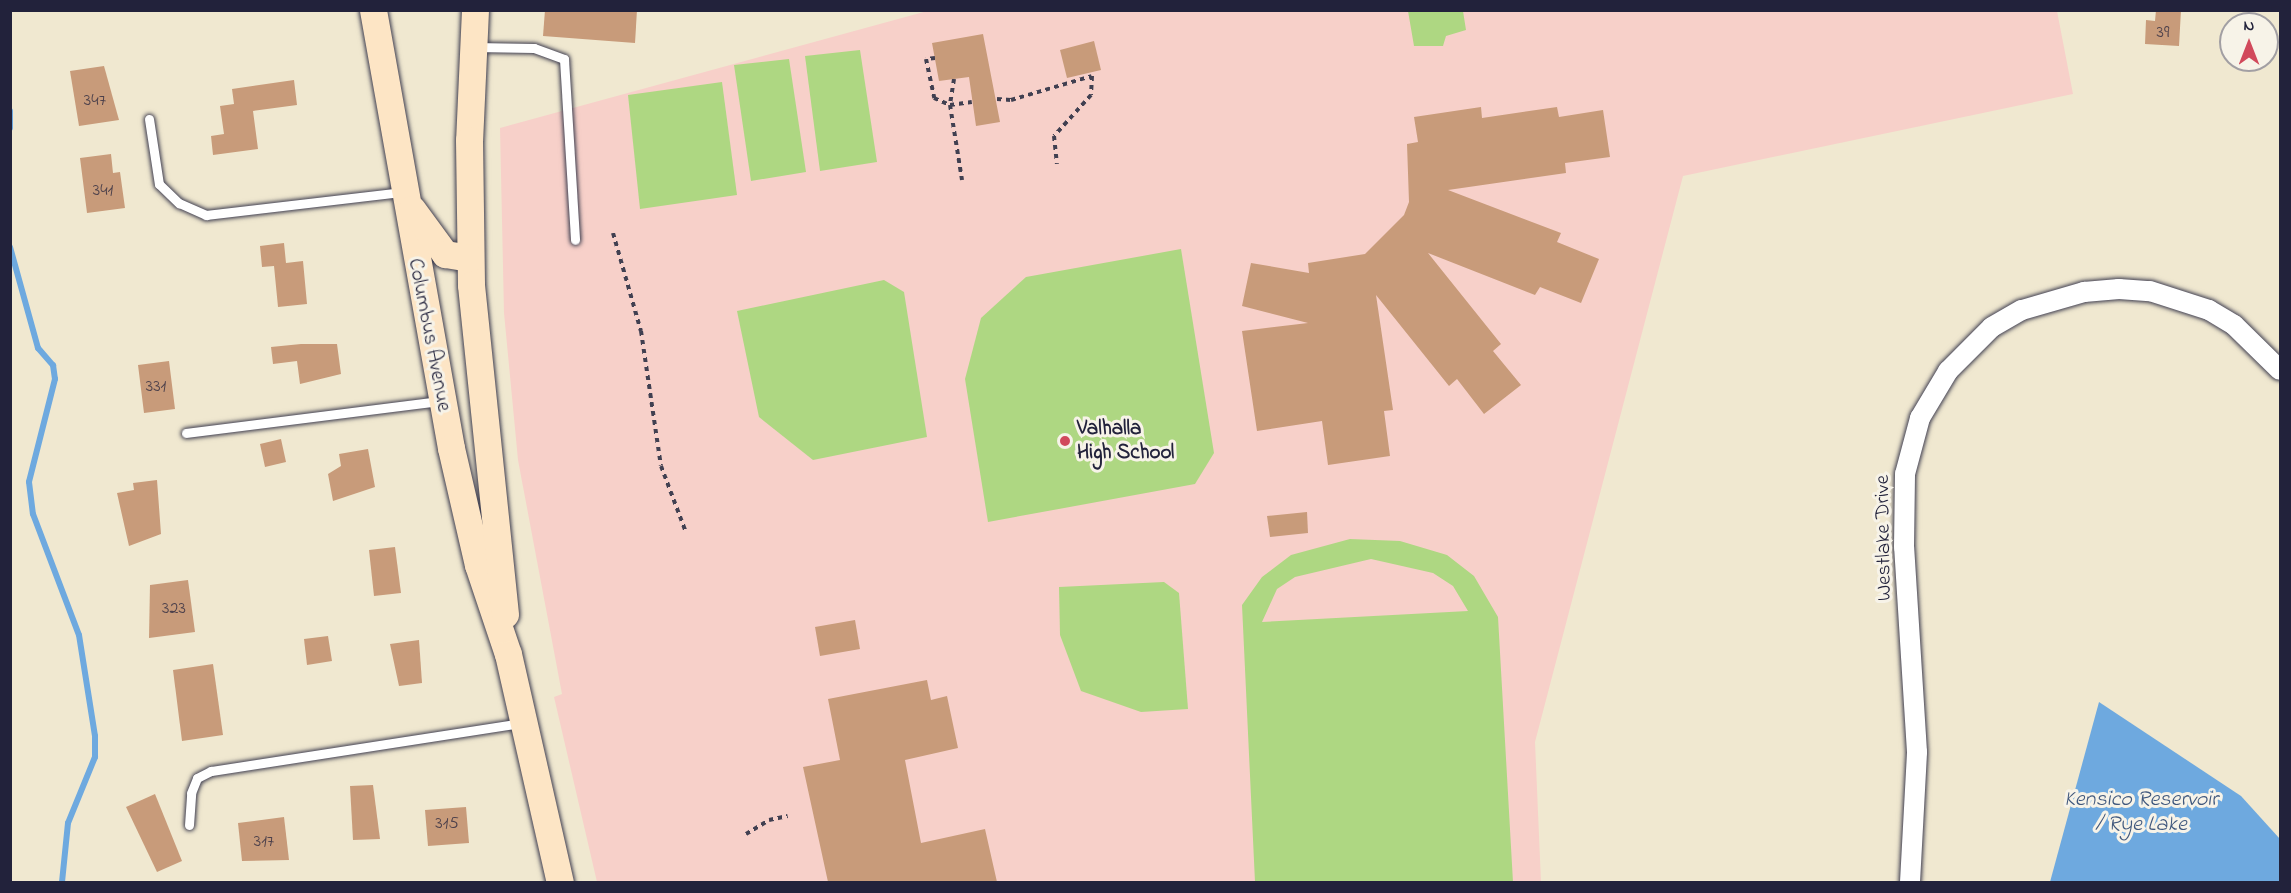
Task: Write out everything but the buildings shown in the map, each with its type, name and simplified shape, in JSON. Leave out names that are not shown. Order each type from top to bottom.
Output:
[{"type":"street","name":"Columbus Avenue","points":[[373,10],[441,400],[476,554],[508,654],[560,882]]},
{"type":"street","name":"Columbus Avenue","points":[[475,10],[470,258],[478,381],[508,654]]},
{"type":"street","points":[[403,192],[445,254],[470,258]]},
{"type":"street","name":"Westlake Drive","points":[[1910,882],[1917,752],[1904,547],[1905,474],[1920,418],[1948,371],[1992,327],[2022,310],[2084,292],[2119,289],[2150,291],[2209,310],[2234,325],[2280,370]]},
{"type":"lane","points":[[473,47],[534,48],[564,59],[574,240]]},
{"type":"lane","points":[[149,118],[159,184],[179,202],[206,215],[403,192]]},
{"type":"lane","points":[[186,432],[441,400]]},
{"type":"lane","points":[[189,825],[191,793],[197,778],[211,771],[524,723]]},
{"type":"path","points":[[935,58],[926,59],[928,84],[934,98],[950,105],[972,102]]},
{"type":"path","points":[[997,99],[1011,100],[1092,76],[1091,95],[1054,136],[1058,164]]},
{"type":"path","points":[[954,79],[950,105],[962,180]]},
{"type":"path","points":[[613,233],[641,331],[661,466],[685,530]]},
{"type":"path","points":[[746,834],[788,816]]},
{"type":"shaded area","name":"Valhalla High School","points":[[931,10],[2057,11],[2073,94],[1683,176],[1535,742],[1541,882],[597,882],[554,697],[562,694],[518,460],[504,313],[500,128]]},
{"type":"green space","points":[[1408,11],[1463,11],[1466,30],[1446,36],[1443,46],[1414,46]]},
{"type":"green space","points":[[860,50],[877,162],[820,171],[805,56]]},
{"type":"green space","points":[[789,59],[806,172],[751,181],[734,65]]},
{"type":"green space","points":[[722,82],[737,195],[640,209],[628,95]]},
{"type":"green space","points":[[1181,249],[1214,453],[1195,484],[988,522],[965,379],[981,318],[1026,277]]},
{"type":"green space","points":[[884,280],[904,292],[927,437],[813,460],[759,417],[737,311]]},
{"type":"green space","points":[[1350,539],[1400,541],[1447,555],[1474,576],[1498,617],[1513,882],[1255,882],[1242,605],[1262,577],[1291,555]],"holes":[[[1371,559],[1433,573],[1453,586],[1468,611],[1262,622],[1277,589],[1295,577]]]},
{"type":"green space","points":[[1164,582],[1179,593],[1188,709],[1141,712],[1081,691],[1060,635],[1059,587]]},
{"type":"water","name":"Kensico Reservoir / Rye Lake","points":[[2099,702],[2241,796],[2280,839],[2280,882],[2050,882]]},
{"type":"waterway","points":[[10,111],[10,128]]},
{"type":"waterway","points":[[10,247],[38,348],[53,365],[55,379],[29,482],[33,514],[79,635],[95,736],[95,757],[68,823],[62,882]]},
{"type":"place","name":"Valhalla High School","points":[[1065,441]]}]
